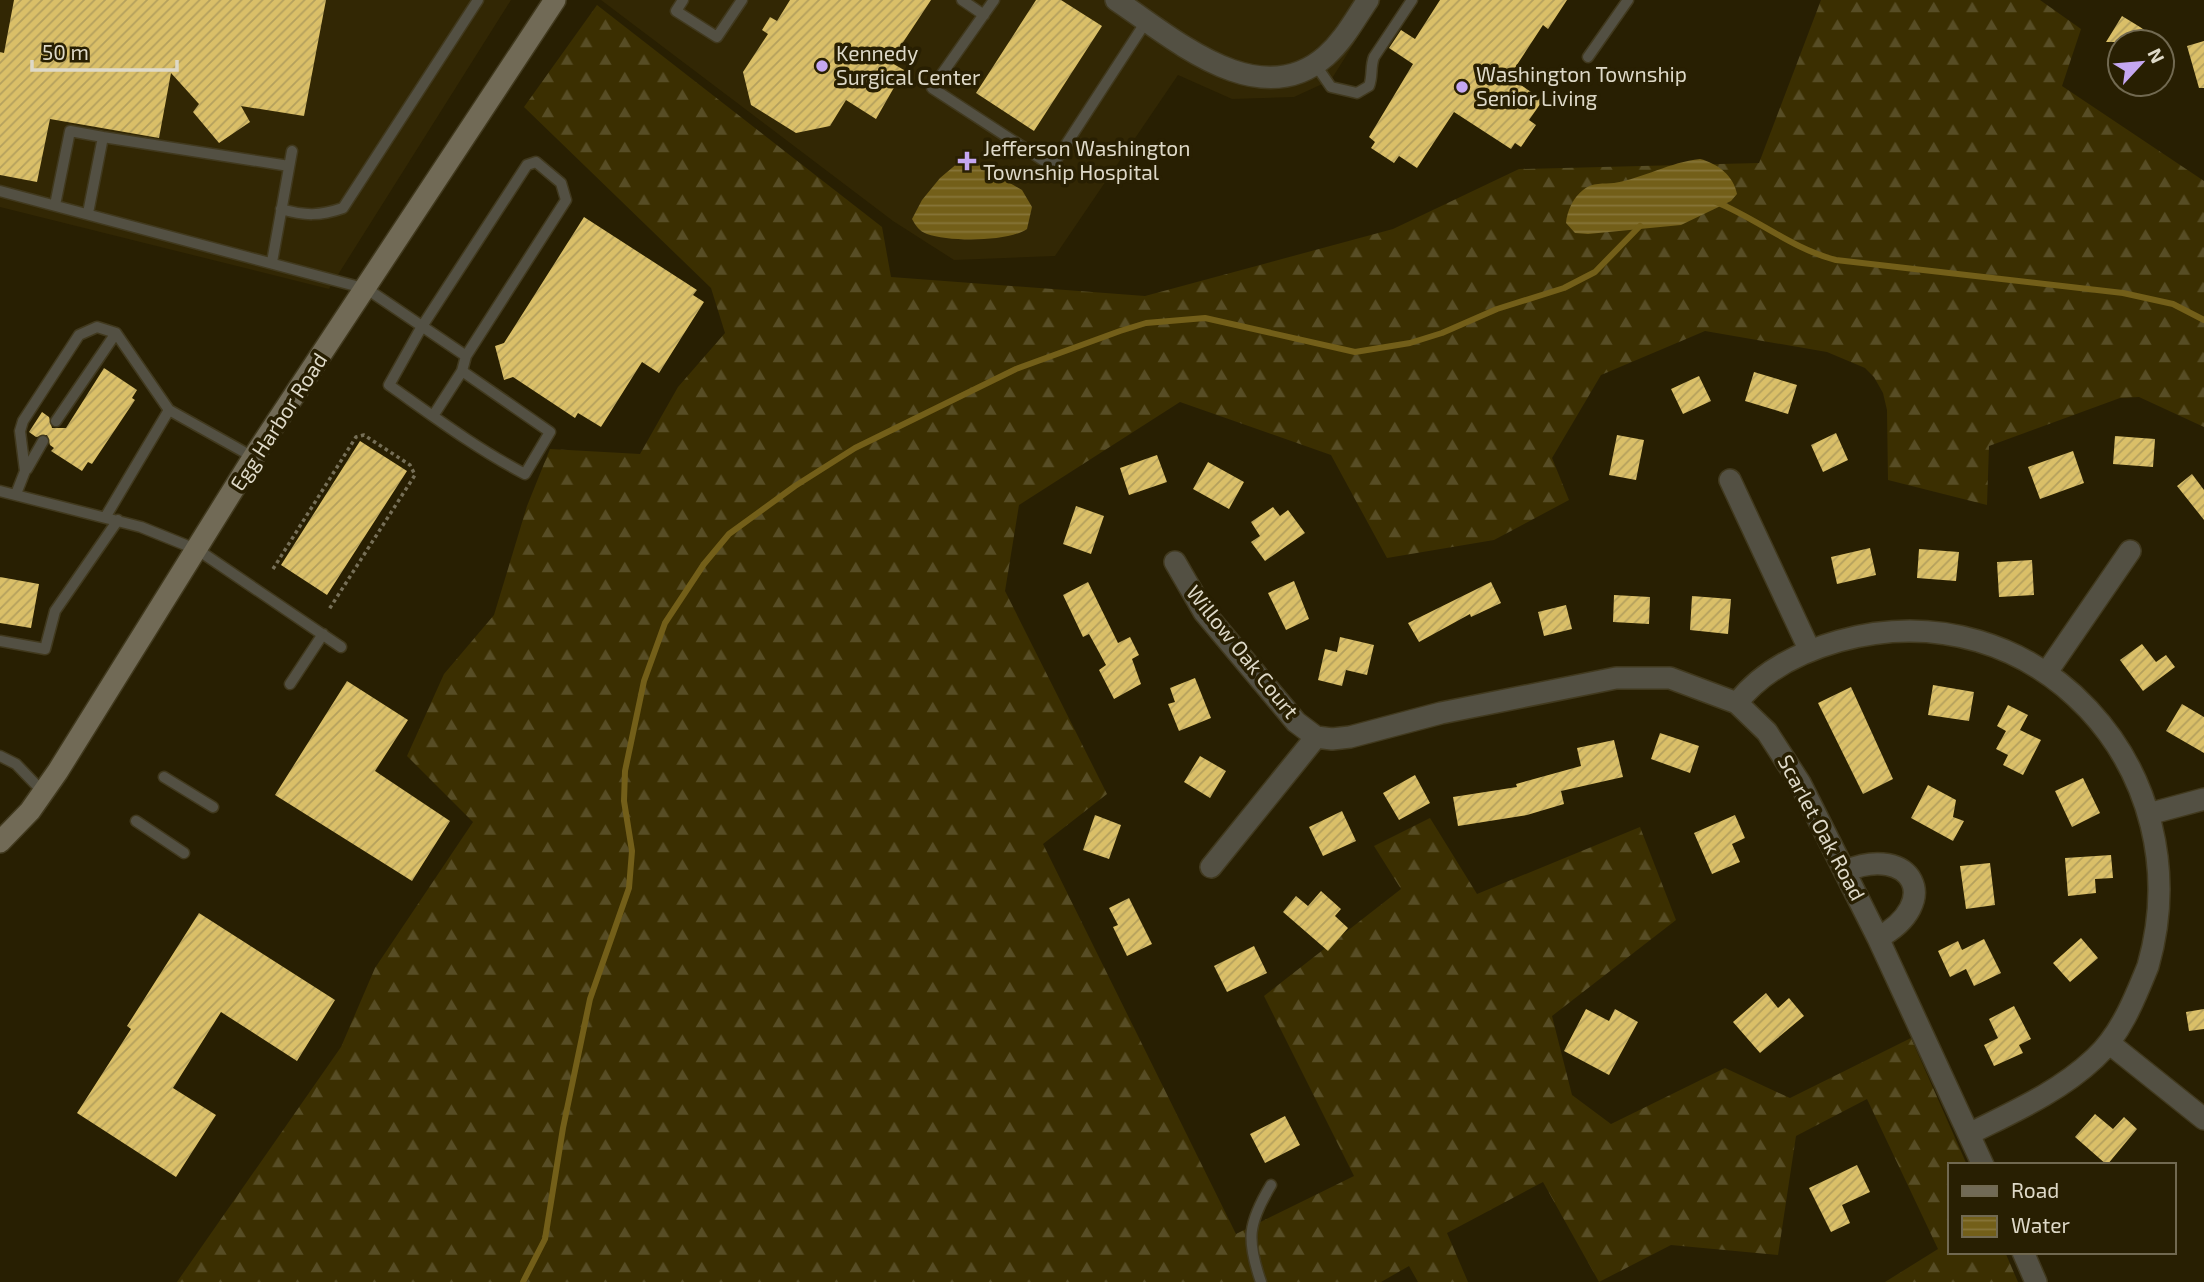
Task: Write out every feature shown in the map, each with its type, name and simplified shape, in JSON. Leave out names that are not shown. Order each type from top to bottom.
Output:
[{"type":"main road","name":"Egg Harbor Road","points":[[0,842],[43,792],[198,550],[253,457],[367,289],[555,0]]},
{"type":"street","points":[[1116,0],[1207,59],[1241,74],[1280,76],[1315,64],[1346,34],[1368,0]]},
{"type":"street","points":[[1730,480],[1810,651]]},
{"type":"street","points":[[2049,669],[2130,551]]},
{"type":"street","name":"Willow Oak Court","points":[[1175,562],[1205,612],[1296,722],[1316,737]]},
{"type":"street","points":[[1737,703],[1748,689],[1767,674],[1810,651],[1878,632],[1917,631],[1973,638],[2049,669],[2090,703],[2119,739],[2145,786],[2156,812],[2164,878],[2160,922],[2144,977],[2109,1043],[2069,1080],[1969,1134]]},
{"type":"street","name":"Scarlet Oak Road","points":[[1316,737],[1332,740],[1350,737],[1441,713],[1616,678],[1670,678],[1737,703],[1767,732],[1783,753],[1878,938],[1982,1163]]},
{"type":"street","points":[[1211,867],[1316,737]]},
{"type":"street","points":[[2156,812],[2204,799]]},
{"type":"street","points":[[1845,871],[1871,863],[1891,864],[1901,868],[1911,881],[1915,900],[1908,916],[1878,938]]},
{"type":"street","points":[[2109,1043],[2204,1119]]},
{"type":"street","points":[[2024,1254],[2036,1282]]},
{"type":"lane","points":[[281,209],[306,216],[324,215],[343,208],[478,0]]},
{"type":"lane","points":[[683,0],[676,11],[717,37],[742,0]]},
{"type":"lane","points":[[962,0],[984,15]]},
{"type":"lane","points":[[994,0],[932,88],[1052,166],[1147,20]]},
{"type":"lane","points":[[1315,64],[1331,87],[1357,93],[1369,86],[1373,76],[1370,65],[1374,57],[1412,0]]},
{"type":"lane","points":[[1588,57],[1628,0]]},
{"type":"lane","points":[[55,205],[70,131],[289,166]]},
{"type":"lane","points":[[88,213],[103,137]]},
{"type":"lane","points":[[272,262],[292,151]]},
{"type":"lane","points":[[433,415],[462,371],[466,356],[566,200],[561,183],[543,165],[536,162],[527,165],[421,328],[389,384],[433,415],[525,474],[550,432],[462,371]]},
{"type":"lane","points":[[0,191],[367,289],[466,356]]},
{"type":"lane","points":[[25,471],[20,431],[79,335],[91,328],[102,327],[116,333],[169,410],[253,457]]},
{"type":"lane","points":[[56,421],[116,333]]},
{"type":"lane","points":[[106,516],[169,410]]},
{"type":"lane","points":[[16,494],[25,471],[43,441]]},
{"type":"lane","points":[[0,491],[106,516],[198,550],[341,647]]},
{"type":"lane","points":[[0,641],[46,649],[55,611],[118,520]]},
{"type":"lane","points":[[290,684],[323,634]]},
{"type":"lane","points":[[0,756],[16,764],[43,792]]},
{"type":"lane","points":[[164,777],[213,807]]},
{"type":"lane","points":[[136,821],[184,853]]},
{"type":"lane","points":[[1261,1282],[1252,1256],[1250,1231],[1254,1214],[1271,1185]]},
{"type":"path","points":[[273,569],[359,435],[410,465],[415,475],[328,611]]},
{"type":"shaded area","points":[[0,0],[511,0],[329,289],[0,207]]},
{"type":"shaded area","name":"Jefferson Washington Township Hospital","points":[[601,0],[1381,0],[1331,80],[1294,97],[1232,99],[1178,75],[1055,256],[954,260],[893,221]]},
{"type":"green space","points":[[1821,0],[2040,0],[2081,29],[2062,86],[2204,181],[2204,427],[2139,397],[2120,398],[1989,446],[1987,505],[1888,480],[1887,410],[1883,393],[1865,368],[1827,352],[1705,331],[1601,375],[1552,458],[1569,500],[1494,540],[1387,558],[1331,455],[1180,402],[1019,505],[1005,591],[1107,794],[1043,844],[1236,1234],[1354,1176],[1264,996],[1401,889],[1374,846],[1430,818],[1477,894],[1640,827],[1676,920],[1552,1016],[1572,1095],[1611,1124],[1725,1068],[1790,1098],[1911,1038],[1966,1163],[1948,1163],[1948,1254],[2006,1254],[2018,1282],[1885,1282],[1938,1249],[1867,1099],[1796,1136],[1778,1255],[1671,1245],[1599,1282],[1543,1182],[1447,1233],[1468,1282],[1418,1282],[1409,1266],[1381,1282],[177,1282],[341,1047],[375,968],[473,822],[407,756],[444,674],[494,615],[527,506],[550,449],[640,454],[678,387],[725,333],[711,288],[524,107],[597,5],[882,227],[891,277],[1145,296],[1393,229],[1519,169],[1759,163]]},
{"type":"water","points":[[965,157],[1022,190],[1032,207],[1027,229],[1006,236],[963,239],[937,237],[918,228],[912,219],[922,200],[940,178]]},
{"type":"water","points":[[1700,159],[1718,167],[1728,176],[1737,194],[1731,201],[1681,225],[1588,234],[1575,233],[1566,223],[1573,201],[1587,187],[1625,181],[1678,163]]},
{"type":"building","points":[[14,0],[326,0],[304,116],[241,106],[250,122],[219,143],[193,112],[199,104],[171,73],[159,138],[50,119],[37,182],[0,175],[0,52],[4,53]]},
{"type":"building","name":"Kennedy Surgical Center","points":[[790,0],[931,0],[890,62],[904,70],[876,119],[846,100],[830,126],[796,133],[751,105],[743,72],[768,34],[762,30],[770,17],[777,21]]},
{"type":"building","points":[[1036,0],[1061,0],[1102,26],[1034,131],[976,93]]},
{"type":"building","name":"Washington Township Senior Living","points":[[1440,0],[1567,0],[1548,29],[1543,25],[1509,77],[1543,100],[1529,120],[1536,125],[1521,147],[1515,143],[1511,149],[1454,112],[1417,168],[1399,156],[1394,163],[1371,148],[1375,142],[1369,137],[1413,64],[1389,48],[1401,30],[1415,39]]},
{"type":"building","points":[[2122,16],[2141,28],[2115,28]]},
{"type":"building","points":[[2204,41],[2204,88],[2199,88],[2187,46]]},
{"type":"building","points":[[584,217],[697,290],[693,295],[704,302],[659,373],[642,362],[601,427],[578,413],[575,418],[513,377],[504,380],[495,346],[504,343]]},
{"type":"building","points":[[104,368],[137,390],[132,398],[135,400],[92,464],[88,462],[82,471],[51,451],[54,448],[47,435],[36,437],[29,432],[42,412],[49,417],[52,428],[66,428]]},
{"type":"building","points":[[1754,372],[1797,385],[1788,414],[1745,401]]},
{"type":"building","points":[[1699,376],[1711,401],[1683,414],[1671,389]]},
{"type":"building","points":[[1836,433],[1848,460],[1823,472],[1811,445]]},
{"type":"building","points":[[1617,435],[1644,440],[1636,480],[1609,475]]},
{"type":"building","points":[[2115,436],[2155,439],[2153,467],[2113,464]]},
{"type":"building","points":[[360,441],[407,471],[327,595],[281,565]]},
{"type":"building","points":[[2073,451],[2084,483],[2040,499],[2028,467]]},
{"type":"building","points":[[1157,455],[1167,482],[1129,495],[1120,468]]},
{"type":"building","points":[[1208,462],[1244,482],[1229,509],[1193,489]]},
{"type":"building","points":[[2192,474],[2204,490],[2204,520],[2177,486]]},
{"type":"building","points":[[1076,506],[1104,516],[1091,554],[1063,544]]},
{"type":"building","points":[[1273,507],[1280,516],[1288,510],[1305,533],[1265,561],[1251,542],[1260,536],[1251,522]]},
{"type":"building","points":[[1870,548],[1876,575],[1837,584],[1831,557]]},
{"type":"building","points":[[1919,549],[1959,552],[1956,581],[1917,578]]},
{"type":"building","points":[[2032,560],[2034,595],[1999,597],[1997,562]]},
{"type":"building","points":[[0,577],[39,584],[31,628],[0,623]]},
{"type":"building","points":[[1294,581],[1309,619],[1286,630],[1268,593]]},
{"type":"building","points":[[1088,582],[1118,643],[1130,637],[1139,655],[1132,659],[1141,684],[1114,699],[1099,670],[1106,665],[1089,634],[1083,637],[1063,595]]},
{"type":"building","points":[[1491,582],[1501,603],[1471,617],[1470,614],[1419,642],[1408,623]]},
{"type":"building","points":[[1614,595],[1650,597],[1649,624],[1613,622]]},
{"type":"building","points":[[1692,596],[1731,599],[1728,634],[1690,630]]},
{"type":"building","points":[[1566,605],[1572,629],[1544,636],[1538,612]]},
{"type":"building","points":[[1340,637],[1374,645],[1367,675],[1346,670],[1342,686],[1318,680],[1325,649],[1337,652]]},
{"type":"building","points":[[2142,644],[2156,662],[2166,655],[2175,667],[2143,691],[2120,660]]},
{"type":"building","points":[[1195,678],[1211,718],[1179,731],[1168,704],[1175,702],[1170,688]]},
{"type":"building","points":[[347,681],[408,720],[375,771],[450,821],[412,881],[275,795]]},
{"type":"building","points":[[1933,685],[1974,692],[1969,721],[1928,715]]},
{"type":"building","points":[[1851,687],[1893,779],[1863,794],[1818,703]]},
{"type":"building","points":[[2182,704],[2204,717],[2204,753],[2166,731]]},
{"type":"building","points":[[2008,705],[2028,715],[2020,730],[2041,740],[2023,775],[2003,765],[2008,755],[1996,749],[2006,731],[1997,726]]},
{"type":"building","points":[[1660,733],[1699,746],[1690,773],[1651,759]]},
{"type":"building","points":[[1614,740],[1623,777],[1561,791],[1564,804],[1527,815],[1458,826],[1453,797],[1517,787],[1516,784],[1581,766],[1577,748]]},
{"type":"building","points":[[1200,756],[1226,771],[1210,798],[1184,782]]},
{"type":"building","points":[[1415,775],[1430,803],[1399,820],[1383,793]]},
{"type":"building","points":[[2083,778],[2100,813],[2072,827],[2055,791]]},
{"type":"building","points":[[1928,785],[1956,800],[1953,817],[1964,821],[1953,841],[1911,818]]},
{"type":"building","points":[[1342,811],[1356,841],[1323,856],[1309,827]]},
{"type":"building","points":[[1095,815],[1121,825],[1109,859],[1083,850]]},
{"type":"building","points":[[1735,815],[1745,838],[1732,844],[1740,862],[1712,874],[1694,833]]},
{"type":"building","points":[[2111,855],[2113,878],[2095,879],[2096,893],[2068,896],[2065,858]]},
{"type":"building","points":[[1990,863],[1995,905],[1966,909],[1960,866]]},
{"type":"building","points":[[1321,891],[1341,909],[1335,916],[1348,928],[1328,951],[1283,912],[1296,896],[1308,906]]},
{"type":"building","points":[[1129,898],[1152,944],[1127,956],[1113,927],[1118,925],[1109,908]]},
{"type":"building","points":[[199,913],[335,1000],[297,1061],[221,1012],[173,1088],[216,1115],[176,1177],[77,1113],[131,1029],[127,1026]]},
{"type":"building","points":[[2081,938],[2098,958],[2070,982],[2053,963]]},
{"type":"building","points":[[1984,939],[2001,973],[1974,986],[1966,969],[1950,977],[1938,951],[1958,941],[1962,950]]},
{"type":"building","points":[[1254,946],[1267,973],[1227,992],[1214,966]]},
{"type":"building","points":[[1766,993],[1778,1008],[1789,998],[1804,1016],[1760,1053],[1733,1022]]},
{"type":"building","points":[[2014,1006],[2031,1039],[2019,1045],[2023,1053],[1994,1066],[1984,1045],[1998,1038],[1989,1019]]},
{"type":"building","points":[[1586,1009],[1609,1021],[1615,1009],[1638,1022],[1609,1075],[1564,1051]]},
{"type":"building","points":[[2204,1009],[2204,1029],[2189,1031],[2186,1012]]},
{"type":"building","points":[[2095,1114],[2113,1129],[2124,1117],[2137,1129],[2109,1163],[2105,1163],[2075,1137]]},
{"type":"building","points":[[1285,1116],[1300,1145],[1265,1163],[1250,1134]]},
{"type":"building","points":[[1857,1165],[1870,1192],[1842,1205],[1850,1223],[1831,1232],[1809,1188]]},
{"type":"waterway","points":[[1716,202],[1805,249],[1836,260],[2123,293],[2173,304],[2204,320]]},
{"type":"waterway","points":[[523,1282],[545,1239],[563,1128],[590,999],[629,888],[632,851],[624,801],[625,771],[644,681],[665,623],[704,564],[729,534],[795,486],[855,448],[1016,369],[1120,331],[1146,323],[1205,318],[1355,352],[1410,343],[1442,333],[1497,309],[1564,288],[1595,272],[1640,226]]},
{"type":"place","name":"Kennedy Surgical Center","points":[[822,66]]},
{"type":"place","name":"Washington Township Senior Living","points":[[1462,87]]},
{"type":"place","name":"Jefferson Washington Township Hospital","points":[[967,161]]}]
